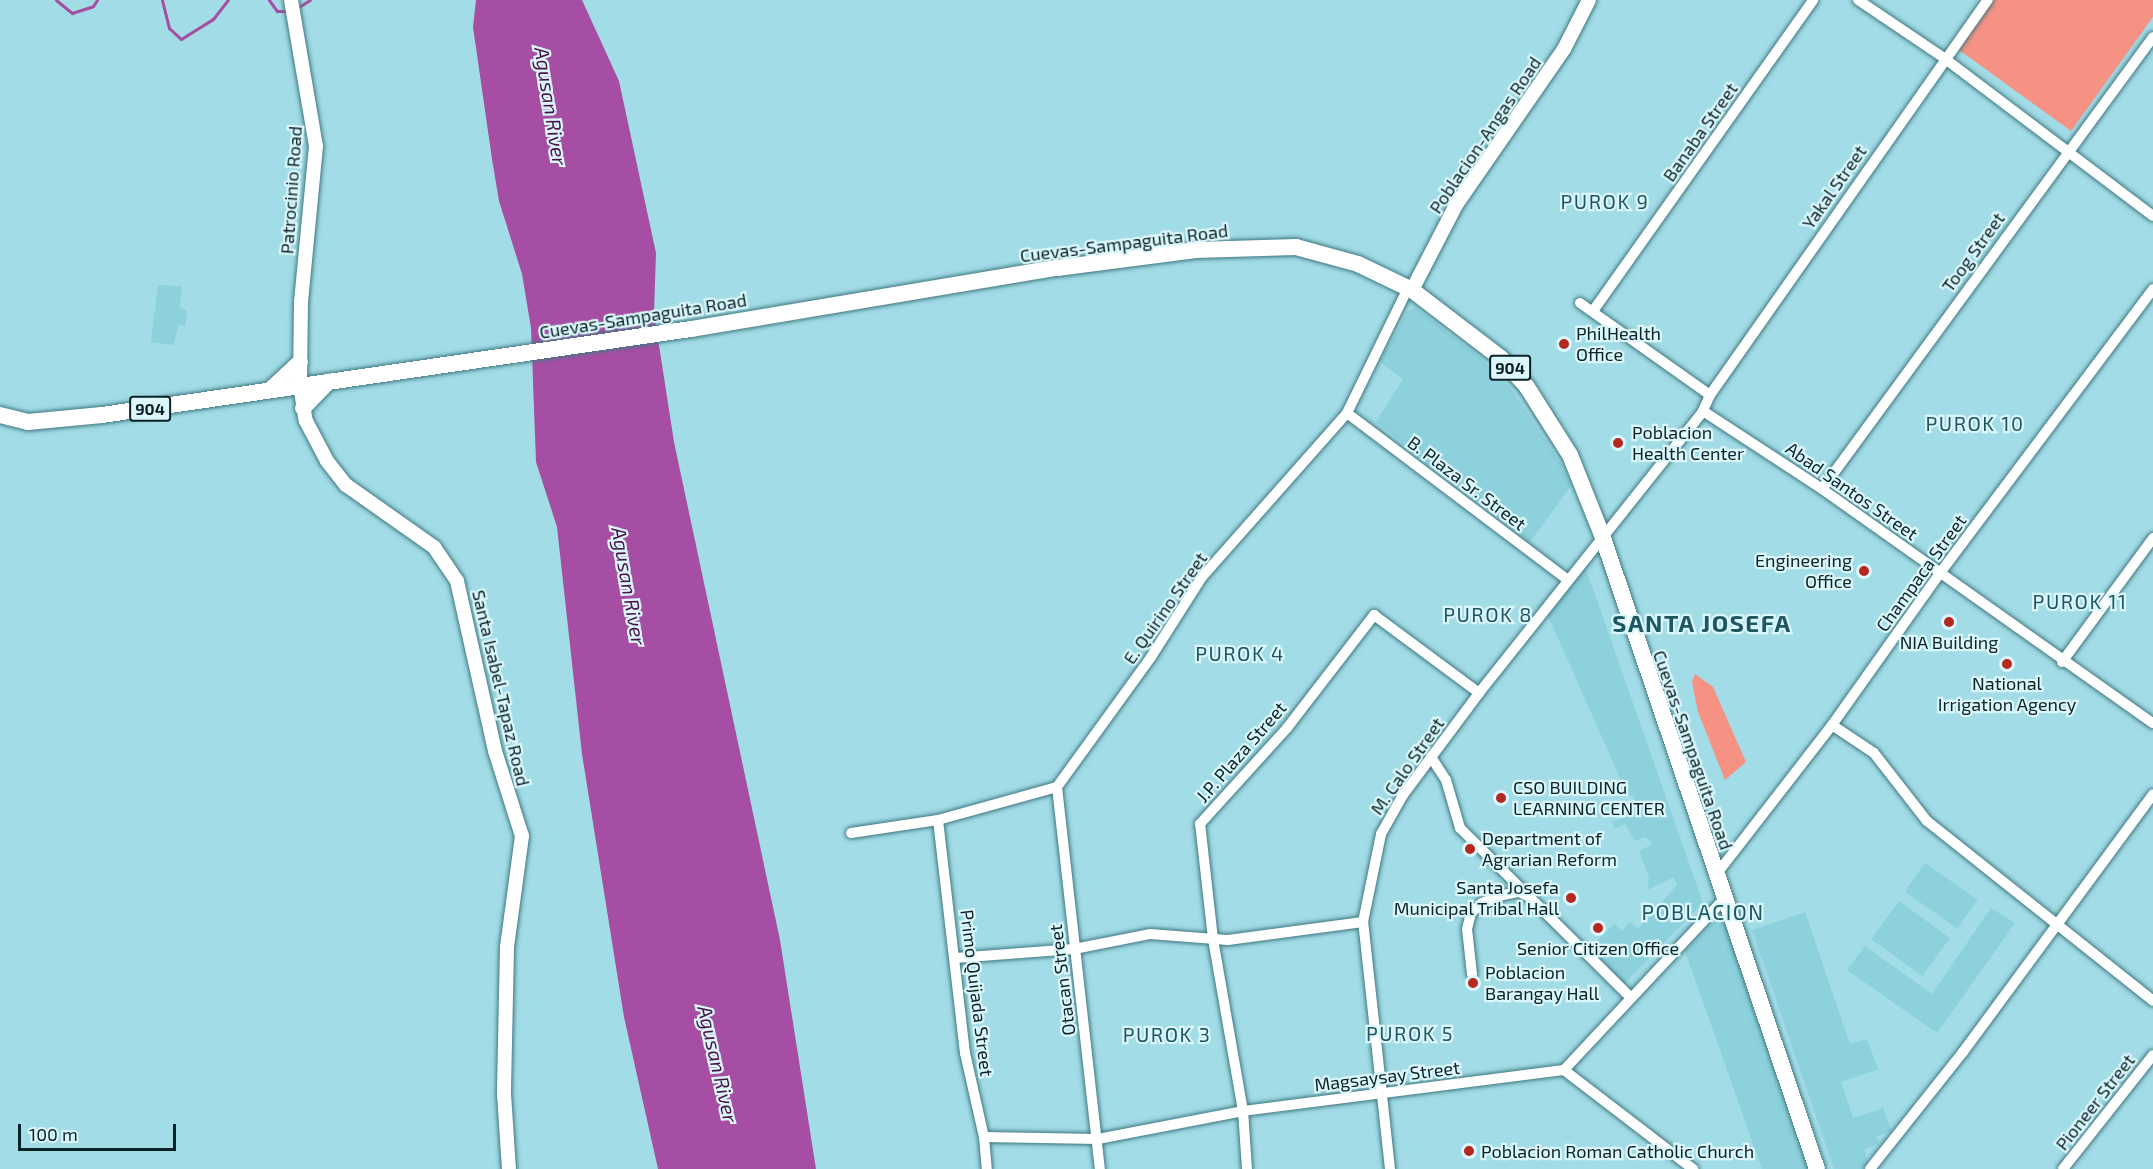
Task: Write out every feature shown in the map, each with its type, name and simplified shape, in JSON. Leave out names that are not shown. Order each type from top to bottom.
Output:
[{"type":"main road","name":"Cuevas-Sampaguita Road","points":[[0,416],[28,422],[74,419],[474,362],[691,329],[1057,268],[1196,250],[1311,249],[1358,264],[1410,289],[1476,335],[1527,387],[1570,455],[1602,535],[1723,900],[1817,1169]]},
{"type":"main road","points":[[300,363],[328,381],[303,407],[271,390],[300,363]]},
{"type":"street","name":"Patrocinio Road","points":[[291,0],[316,146],[301,301],[300,385]]},
{"type":"street","name":"Poblacion-Angas Road","points":[[1410,289],[1456,205],[1564,49],[1589,0]]},
{"type":"street","name":"Banaba Street","points":[[1593,311],[1813,0]]},
{"type":"street","points":[[1858,0],[1944,58],[2153,216]]},
{"type":"street","name":"Yakal Street","points":[[1710,395],[1944,58],[1988,0]]},
{"type":"street","name":"Toog Street","points":[[1822,489],[2067,150],[2153,37]]},
{"type":"street","name":"E. Quirino Street","points":[[1057,787],[1151,657],[1202,578],[1347,413],[1410,289]]},
{"type":"street","name":"Champaca Street","points":[[1715,876],[1832,725],[1940,573],[2153,290]]},
{"type":"street","points":[[1580,303],[1710,395],[1703,411],[1602,535]]},
{"type":"street","name":"Santa Isabel-Tapaz Road","points":[[300,385],[303,407],[316,443],[346,485],[417,533],[443,556],[457,581],[465,610],[495,751],[522,836],[507,947],[504,1094],[509,1169]]},
{"type":"street","name":"Abad Santos Street","points":[[1703,411],[1822,489],[2062,662],[2153,723]]},
{"type":"street","name":"B. Plaza Sr. Street","points":[[1347,413],[1568,580]]},
{"type":"street","name":"M. Calo Street","points":[[1390,1169],[1363,922],[1381,834],[1403,795],[1431,757],[1602,535]]},
{"type":"street","points":[[2062,662],[2153,538]]},
{"type":"street","name":"J.P. Plaza Street","points":[[1247,1169],[1243,1111],[1214,939],[1200,824],[1287,728],[1367,620],[1374,615],[1479,693]]},
{"type":"street","points":[[1832,725],[1874,753],[1927,821],[2054,925],[2153,1001]]},
{"type":"street","points":[[1431,757],[1446,780],[1460,828],[1629,997]]},
{"type":"street","points":[[851,833],[938,820],[1057,787]]},
{"type":"street","name":"Otacan Street","points":[[1057,787],[1101,1169]]},
{"type":"street","points":[[1870,1169],[1963,1052],[2054,925],[2153,794]]},
{"type":"street","name":"Primo Quijada Street","points":[[938,820],[965,1053],[984,1137],[987,1169]]},
{"type":"street","points":[[1472,974],[1467,929],[1471,913],[1482,903],[1503,896],[1519,892],[1529,896]]},
{"type":"street","points":[[1693,1169],[1564,1070],[1629,997],[1723,900]]},
{"type":"street","points":[[955,958],[1074,949],[1150,934],[1214,939],[1363,922]]},
{"type":"street","name":"Pioneer Street","points":[[2063,1169],[2153,1055]]},
{"type":"street","name":"Magsaysay Street","points":[[984,1137],[1098,1139],[1243,1111],[1564,1070]]},
{"type":"shaded area","points":[[1991,0],[2153,0],[2153,17],[2071,131],[1955,47]]},
{"type":"shaded area","points":[[158,285],[182,286],[180,308],[187,310],[185,326],[178,325],[174,345],[151,342]]},
{"type":"shaded area","points":[[1415,307],[1481,358],[1511,389],[1562,465],[1571,486],[1530,542],[1376,422],[1403,379],[1380,362],[1407,312]]},
{"type":"shaded area","points":[[1585,566],[1703,903],[1624,984],[1591,947],[1614,924],[1622,931],[1630,922],[1638,929],[1677,885],[1674,877],[1647,890],[1649,877],[1639,851],[1653,844],[1646,837],[1635,841],[1625,824],[1615,828],[1611,822],[1639,813],[1634,797],[1627,794],[1547,613]]},
{"type":"shaded area","points":[[1695,674],[1713,687],[1746,762],[1725,780],[1698,712],[1692,682]]},
{"type":"shaded area","points":[[1925,863],[1977,900],[1957,928],[1905,892]]},
{"type":"shaded area","points":[[1899,901],[1950,938],[1922,976],[1871,939]]},
{"type":"shaded area","points":[[1991,908],[2015,923],[1937,1033],[1847,970],[1865,946],[1932,994]]},
{"type":"shaded area","points":[[1725,910],[1816,1169],[1762,1169],[1685,951]]},
{"type":"shaded area","points":[[1805,912],[1850,1044],[1867,1039],[1878,1069],[1841,1082],[1853,1118],[1883,1108],[1892,1131],[1877,1136],[1879,1144],[1865,1149],[1868,1169],[1834,1169],[1752,930]]},
{"type":"water","name":"Agusan River","points":[[476,0],[582,0],[619,81],[656,253],[654,313],[674,442],[780,940],[816,1169],[658,1169],[624,1017],[582,754],[557,527],[536,462],[531,328],[522,274],[499,201],[473,27]]},
{"type":"waterway","points":[[56,0],[72,13],[93,6],[97,0]]},
{"type":"waterway","points":[[162,0],[169,28],[181,39],[213,19],[228,0]]},
{"type":"waterway","points":[[269,0],[277,11],[288,11]]},
{"type":"waterway","points":[[297,8],[310,0]]},
{"type":"place","name":"PhilHealth Office","points":[[1564,344]]},
{"type":"place","name":"Poblacion Health Center","points":[[1618,443]]},
{"type":"place","name":"Engineering Office","points":[[1864,571]]},
{"type":"place","name":"NIA Building","points":[[1949,622]]},
{"type":"place","name":"National Irrigation Agency","points":[[2007,664]]},
{"type":"place","name":"CSO BUILDING LEARNING CENTER","points":[[1501,798]]},
{"type":"place","name":"Department of Agrarian Reform","points":[[1470,849]]},
{"type":"place","name":"Santa Josefa Municipal Tribal Hall","points":[[1571,898]]},
{"type":"place","name":"Senior Citizen Office","points":[[1598,928]]},
{"type":"place","name":"Poblacion Barangay Hall","points":[[1473,983]]},
{"type":"place","name":"Poblacion Roman Catholic Church","points":[[1469,1151]]},
{"type":"district","name":"PUROK 9","points":[[1605,201]]},
{"type":"district","name":"PUROK 10","points":[[1975,423]]},
{"type":"district","name":"PUROK 11","points":[[2080,601]]},
{"type":"district","name":"PUROK 8","points":[[1488,614]]},
{"type":"district","name":"SANTA JOSEFA","points":[[1702,623]]},
{"type":"district","name":"PUROK 4","points":[[1240,653]]},
{"type":"district","name":"POBLACION","points":[[1703,912]]},
{"type":"district","name":"PUROK 5","points":[[1410,1033]]},
{"type":"district","name":"PUROK 3","points":[[1167,1034]]}]
